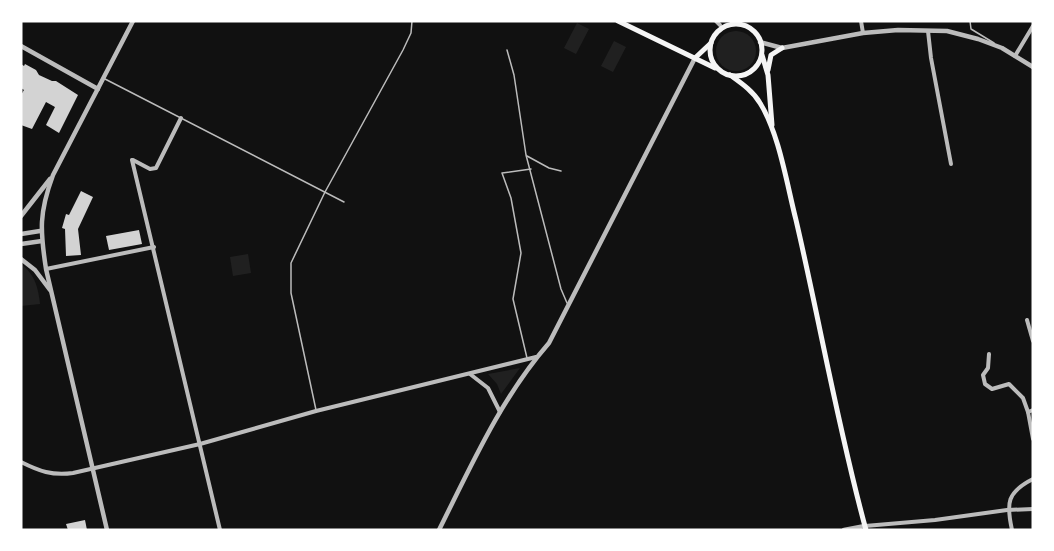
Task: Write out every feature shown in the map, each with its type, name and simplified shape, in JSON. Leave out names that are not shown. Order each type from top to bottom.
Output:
[{"type":"main road","points":[[618,21],[730,75],[761,103],[772,130],[799,232],[836,405],[866,528]]},
{"type":"main road","points":[[719,70],[711,58],[711,43],[719,24],[740,23],[753,30],[760,42],[768,75]]},
{"type":"main road","points":[[695,58],[711,43]]},
{"type":"main road","points":[[772,130],[769,60],[771,55],[782,48]]},
{"type":"main road","points":[[730,75],[741,75],[751,71],[758,63],[762,53]]},
{"type":"street","points":[[107,530],[46,269],[40,231],[44,200],[53,175],[133,21]]},
{"type":"street","points":[[861,21],[863,33]]},
{"type":"street","points":[[1015,56],[1033,26]]},
{"type":"street","points":[[760,42],[782,48],[863,33],[898,30],[947,31],[1002,48],[1033,68]]},
{"type":"street","points":[[928,31],[951,164]]},
{"type":"street","points":[[21,46],[98,89]]},
{"type":"street","points":[[439,530],[500,412],[536,357],[549,343],[695,58]]},
{"type":"street","points":[[181,118],[156,168],[150,170],[132,160],[220,530]]},
{"type":"street","points":[[21,216],[53,175]]},
{"type":"street","points":[[21,234],[40,231]]},
{"type":"street","points":[[21,244],[42,241]]},
{"type":"street","points":[[46,269],[154,247]]},
{"type":"street","points":[[21,259],[35,270],[52,293]]},
{"type":"street","points":[[1027,320],[1033,341]]},
{"type":"street","points":[[989,354],[988,369],[983,375],[985,384],[992,389],[1009,384],[1023,398],[1031,411],[1033,439]]},
{"type":"street","points":[[21,462],[44,473],[73,473],[200,444],[424,383],[536,357]]},
{"type":"street","points":[[470,374],[488,388],[500,412]]},
{"type":"street","points":[[1012,530],[1007,510],[1010,497],[1018,486],[1033,479]]},
{"type":"street","points":[[844,530],[1007,510],[1033,509]]},
{"type":"lane","points":[[316,411],[291,293],[291,263],[325,192],[403,50],[411,33],[412,21]]},
{"type":"lane","points":[[970,21],[971,29],[1002,48]]},
{"type":"lane","points":[[507,50],[514,75],[526,155],[568,306]]},
{"type":"lane","points":[[104,78],[344,202]]},
{"type":"lane","points":[[526,155],[549,168],[561,171]]},
{"type":"lane","points":[[527,359],[513,299],[521,253],[511,198],[502,173],[531,169]]},
{"type":"shaded area","points":[[577,23],[589,29],[576,54],[564,48]]},
{"type":"shaded area","points":[[736,31],[744,32],[750,37],[755,43],[755,59],[750,65],[744,70],[736,71],[728,70],[722,65],[717,59],[716,51],[717,43],[722,37],[728,32]]},
{"type":"shaded area","points":[[614,41],[626,47],[613,72],[601,66]]},
{"type":"shaded area","points":[[248,254],[251,273],[233,276],[230,257]]},
{"type":"shaded area","points":[[21,264],[30,272],[35,282],[40,304],[21,306]]},
{"type":"shaded area","points":[[520,368],[501,394],[497,384],[488,374]]},
{"type":"building","points":[[21,64],[24,66],[25,64],[36,70],[39,75],[56,81],[78,95],[59,133],[46,125],[55,107],[46,102],[32,129],[21,125],[21,95],[24,90],[21,88]]},
{"type":"building","points":[[81,191],[93,197],[78,229],[81,255],[66,256],[65,229],[62,228],[66,214],[69,215]]},
{"type":"building","points":[[139,230],[142,244],[109,250],[106,236]]},
{"type":"building","points":[[85,520],[87,530],[68,530],[66,524]]}]
